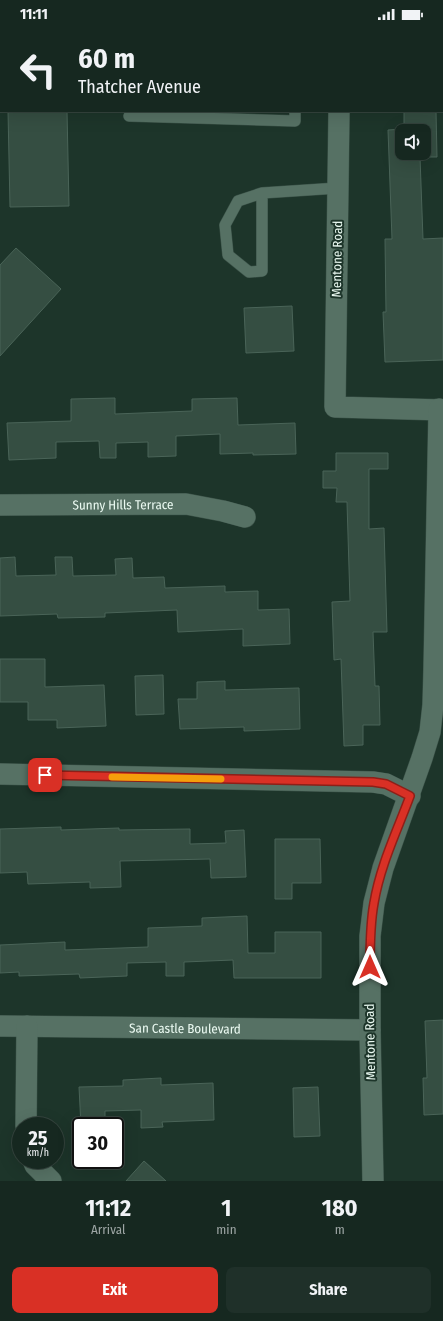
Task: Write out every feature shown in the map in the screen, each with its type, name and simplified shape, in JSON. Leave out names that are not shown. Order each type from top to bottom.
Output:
[{"type":"street","name":"Mentone Road","points":[[339,112],[335,407],[441,410],[433,705],[430,732],[410,796],[383,868],[374,903],[370,936],[373,1181]]},
{"type":"street","name":"Sunny Hills Terrace","points":[[0,504],[186,504],[245,517]]},
{"type":"street","points":[[0,774],[373,782],[386,784],[410,796]]},
{"type":"street","name":"San Castle Boulevard","points":[[0,1026],[370,1030]]},
{"type":"street","points":[[26,1117],[27,1026]]},
{"type":"street","points":[[39,1169],[51,1181]]},
{"type":"lane","points":[[129,116],[295,121],[295,112]]},
{"type":"lane","points":[[262,193],[262,271],[249,272],[228,255],[225,225],[238,201],[262,193],[338,188]]},
{"type":"building","points":[[8,112],[67,112],[69,206],[10,207]]},
{"type":"building","points":[[404,112],[436,112],[437,157],[431,157],[431,124],[404,124]]},
{"type":"building","points":[[388,130],[395,130],[395,160],[420,160],[423,239],[443,238],[443,360],[385,362],[383,312],[386,312],[385,239],[392,239]]},
{"type":"building","points":[[16,248],[61,289],[0,356],[0,265]]},
{"type":"building","points":[[292,306],[294,351],[246,353],[244,308]]},
{"type":"building","points":[[115,398],[115,414],[192,411],[192,399],[237,398],[238,425],[295,423],[296,454],[220,454],[220,434],[176,436],[176,456],[148,457],[148,442],[116,443],[116,458],[100,458],[99,441],[56,442],[56,458],[9,460],[7,423],[71,421],[71,399]]},
{"type":"building","points":[[336,453],[388,453],[388,469],[369,469],[369,529],[384,528],[387,632],[373,632],[375,686],[379,686],[380,725],[363,725],[363,745],[344,746],[341,659],[334,660],[332,602],[350,601],[347,502],[336,502],[337,488],[323,488],[323,471],[336,471]]},
{"type":"building","points":[[15,557],[16,576],[56,575],[55,557],[72,557],[73,576],[116,575],[115,559],[132,558],[133,578],[164,577],[165,588],[225,586],[225,592],[258,591],[258,610],[289,609],[290,644],[243,646],[243,629],[178,632],[177,610],[105,613],[105,617],[58,618],[57,614],[0,616],[0,558]]},
{"type":"building","points":[[0,659],[45,659],[45,687],[104,685],[106,726],[57,728],[57,720],[28,720],[28,702],[0,702]]},
{"type":"building","points":[[163,675],[164,714],[136,715],[135,676]]},
{"type":"building","points":[[225,681],[225,690],[299,688],[300,729],[244,731],[244,727],[180,729],[178,699],[197,699],[197,682]]},
{"type":"building","points":[[61,827],[61,830],[119,828],[119,830],[190,829],[190,844],[226,843],[225,831],[244,830],[246,877],[211,878],[210,859],[120,861],[121,887],[90,888],[90,882],[28,884],[27,872],[0,873],[0,829]]},
{"type":"building","points":[[275,839],[320,839],[321,883],[292,883],[292,899],[275,899]]},
{"type":"building","points":[[247,916],[248,953],[275,953],[275,932],[321,932],[321,978],[234,978],[233,960],[184,962],[184,976],[166,976],[166,962],[127,963],[127,976],[80,978],[79,974],[19,976],[19,972],[0,973],[0,945],[65,942],[65,950],[148,947],[148,928],[202,926],[202,918]]},
{"type":"building","points":[[443,1020],[443,1114],[424,1115],[423,1078],[427,1078],[425,1021]]},
{"type":"building","points":[[161,1078],[161,1085],[213,1083],[214,1120],[162,1122],[163,1127],[141,1128],[141,1110],[105,1111],[105,1117],[81,1117],[79,1087],[123,1086],[123,1080]]},
{"type":"building","points":[[318,1087],[320,1136],[294,1137],[293,1088]]},
{"type":"building","points":[[144,1161],[166,1181],[126,1181]]},
{"type":"slow traffic","points":[[112,777],[221,779]]},
{"type":"route","points":[[45,775],[373,782],[386,784],[410,796],[383,868],[374,903],[370,936],[370,967]]}]
